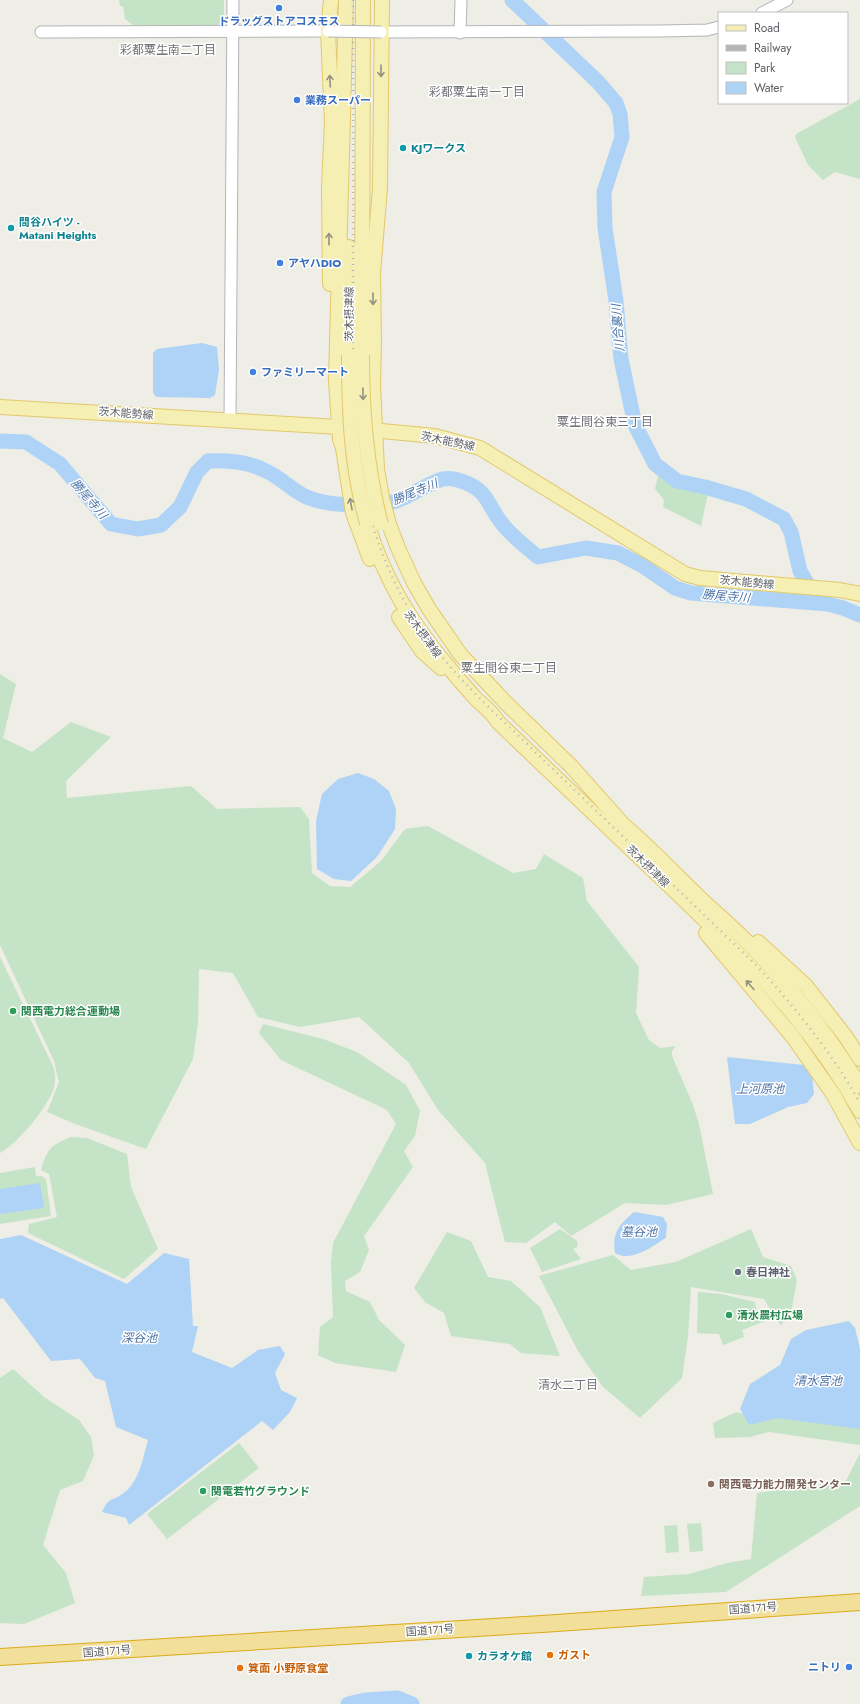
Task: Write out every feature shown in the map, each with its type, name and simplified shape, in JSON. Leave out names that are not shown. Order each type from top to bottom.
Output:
[{"type":"highway","name":"国道171号","points":[[0,1657],[542,1624],[860,1602]]},
{"type":"main road","points":[[331,0],[328,31],[332,135],[330,177],[330,270],[332,314],[336,334]]},
{"type":"main road","points":[[346,0],[336,334],[336,380],[339,427],[348,485],[373,524],[402,559],[429,609],[464,659],[506,703],[571,766],[605,798],[627,815],[744,930],[785,965],[806,986],[846,1037],[860,1059]]},
{"type":"main road","name":"茨木摂津線","points":[[350,0],[355,355],[371,485],[373,524],[385,573],[407,612],[446,665],[498,722],[758,973],[812,1038],[860,1111]]},
{"type":"main road","points":[[364,0],[373,273],[373,386],[376,430],[376,462],[379,485],[373,524],[378,576],[390,602],[422,651],[488,722],[710,936],[786,1028],[820,1074],[860,1143]]},
{"type":"main road","name":"茨木摂津線","points":[[355,355],[364,0]]},
{"type":"main road","points":[[373,273],[380,188],[382,0]]},
{"type":"main road","name":"茨木能勢線","points":[[0,406],[339,427],[435,436],[480,448],[685,574],[700,578],[819,588],[860,594]]},
{"type":"main road","name":"茨木摂津線","points":[[373,524],[395,563],[411,596],[424,617],[467,673],[502,712],[620,821],[751,946],[774,970],[825,1034],[860,1086]]},
{"type":"main road","points":[[436,665],[491,719],[498,722]]},
{"type":"main road","points":[[571,766],[620,821]]},
{"type":"main road","points":[[785,965],[797,985],[841,1043],[860,1072]]},
{"type":"main road","points":[[764,1002],[768,998],[772,999],[860,1117]]},
{"type":"street","points":[[230,420],[234,0]]},
{"type":"street","points":[[460,33],[461,0]]},
{"type":"street","points":[[764,12],[787,0]]},
{"type":"street","points":[[41,32],[328,31],[487,33],[707,30],[718,27]]},
{"type":"green space","points":[[119,0],[224,0],[224,19],[217,25],[133,25],[125,19],[123,6],[120,6]]},
{"type":"green space","points":[[860,99],[860,179],[835,172],[823,180],[808,165],[795,137],[796,134]]},
{"type":"green space","points":[[658,476],[680,486],[708,493],[701,526],[663,507],[664,500],[655,489]]},
{"type":"green space","points":[[0,674],[16,684],[3,738],[32,752],[71,722],[111,737],[66,781],[67,798],[191,786],[217,809],[300,807],[309,819],[312,873],[330,886],[350,887],[381,861],[405,829],[428,826],[513,873],[536,869],[544,854],[583,878],[587,901],[639,967],[636,1013],[649,1040],[660,1048],[676,1046],[672,1051],[672,1056],[693,1105],[699,1124],[713,1194],[666,1205],[625,1203],[571,1236],[555,1222],[526,1243],[505,1242],[485,1163],[438,1110],[409,1063],[359,1017],[300,1027],[258,1017],[233,973],[199,969],[198,1022],[193,1059],[146,1149],[75,1124],[47,1112],[59,1082],[54,1061],[0,945]]},
{"type":"green space","name":"関西電力総合運動場","points":[[0,957],[53,1066],[55,1079],[51,1095],[39,1114],[24,1133],[0,1153]]},
{"type":"green space","points":[[263,1024],[323,1039],[357,1052],[406,1085],[420,1111],[415,1136],[404,1151],[413,1167],[364,1236],[369,1250],[360,1272],[345,1281],[346,1291],[370,1302],[379,1320],[405,1345],[396,1372],[335,1363],[318,1355],[320,1327],[333,1317],[331,1264],[333,1243],[396,1124],[387,1110],[281,1060],[259,1033]]},
{"type":"green space","points":[[71,1137],[87,1138],[127,1154],[131,1187],[158,1249],[124,1279],[28,1233],[29,1224],[57,1217],[49,1174],[41,1170],[48,1152],[58,1143]]},
{"type":"green space","points":[[35,1167],[36,1176],[42,1176],[46,1179],[51,1216],[0,1224],[0,1173]]},
{"type":"green space","points":[[560,1229],[577,1241],[578,1246],[573,1249],[581,1259],[542,1272],[530,1248]]},
{"type":"green space","points":[[751,1229],[763,1257],[791,1266],[797,1280],[792,1307],[781,1326],[764,1299],[691,1287],[688,1337],[682,1378],[640,1418],[603,1387],[578,1351],[539,1276],[613,1255],[631,1270],[676,1262]]},
{"type":"green space","points":[[447,1232],[471,1241],[488,1277],[511,1281],[540,1307],[560,1356],[521,1353],[510,1344],[451,1336],[444,1313],[425,1302],[414,1288]]},
{"type":"green space","name":"清水農村広場","points":[[698,1292],[721,1294],[755,1302],[756,1308],[765,1321],[742,1330],[744,1337],[723,1345],[719,1334],[697,1333]]},
{"type":"green space","points":[[13,1369],[44,1397],[79,1420],[91,1437],[94,1455],[83,1481],[60,1490],[43,1545],[66,1573],[75,1603],[24,1624],[0,1623],[0,1378]]},
{"type":"green space","points":[[736,1412],[752,1417],[778,1413],[860,1423],[860,1445],[769,1432],[750,1437],[715,1438],[713,1423]]},
{"type":"green space","name":"関電若竹グラウンド","points":[[239,1443],[259,1468],[167,1539],[147,1514]]},
{"type":"green space","points":[[860,1453],[860,1506],[726,1592],[641,1596],[644,1577],[689,1574],[727,1563],[751,1559],[757,1493],[846,1481]]},
{"type":"green space","points":[[701,1523],[703,1551],[690,1552],[687,1524]]},
{"type":"green space","points":[[677,1525],[679,1552],[666,1553],[664,1526]]},
{"type":"water","points":[[202,343],[217,347],[219,370],[215,395],[210,398],[156,397],[153,393],[153,353],[157,349]]},
{"type":"water","points":[[358,773],[374,779],[389,791],[396,809],[395,829],[377,857],[351,881],[334,879],[317,869],[316,821],[322,794],[338,779]]},
{"type":"water","name":"上河原池","points":[[727,1057],[804,1065],[812,1073],[814,1094],[807,1103],[788,1107],[750,1124],[735,1124]]},
{"type":"water","points":[[40,1183],[44,1208],[0,1214],[0,1189]]},
{"type":"water","name":"墓谷池","points":[[634,1212],[663,1217],[667,1224],[666,1238],[635,1255],[621,1256],[615,1253],[614,1246],[616,1234],[624,1221]]},
{"type":"water","name":"深谷池","points":[[21,1235],[127,1284],[164,1253],[189,1259],[193,1326],[198,1326],[192,1352],[232,1368],[258,1350],[280,1346],[285,1354],[275,1373],[281,1390],[297,1398],[290,1412],[273,1430],[262,1421],[129,1525],[126,1518],[102,1512],[107,1503],[125,1492],[138,1475],[148,1440],[116,1427],[105,1381],[95,1378],[80,1359],[51,1361],[3,1298],[0,1299],[0,1239]]},
{"type":"water","name":"清水宮池","points":[[849,1321],[855,1328],[860,1349],[860,1429],[777,1418],[749,1425],[740,1409],[750,1384],[780,1365],[791,1339],[806,1330]]},
{"type":"waterway","name":"川合裏川","points":[[512,0],[598,82],[616,103],[620,114],[622,137],[604,192],[605,228],[616,301],[621,359],[635,425],[655,464],[677,481],[705,487],[746,499],[784,519],[791,532],[800,571],[815,597]]},
{"type":"waterway","name":"勝尾寺川","points":[[0,441],[26,442],[60,464],[111,524],[138,529],[161,525],[180,507],[197,472],[208,461],[231,461],[254,466],[273,475],[309,498],[340,504],[393,502],[400,500],[436,481],[453,479],[459,480],[478,489],[483,494],[498,519],[520,542],[538,557],[586,548],[618,553],[643,566],[675,588],[691,593],[828,604],[860,615]]},
{"type":"waterway","points":[[348,1704],[365,1700],[397,1698],[412,1704]]},
{"type":"railway","points":[[353,0],[353,380],[355,416],[363,484],[381,550],[394,581],[411,612],[438,652],[454,671],[471,690],[756,965],[785,997],[825,1048],[860,1103]]},
{"type":"place","name":"ドラッグストアコスモス","points":[[279,8]]},
{"type":"place","name":"業務スーパー","points":[[297,100]]},
{"type":"place","name":"KJワークス","points":[[403,148]]},
{"type":"place","name":"間谷ハイツ - Matani Heights","points":[[11,228]]},
{"type":"place","name":"アヤハDIO","points":[[280,263]]},
{"type":"place","name":"ファミリーマート","points":[[253,372]]},
{"type":"place","name":"関西電力総合運動場","points":[[13,1011]]},
{"type":"place","name":"春日神社","points":[[738,1272]]},
{"type":"place","name":"清水農村広場","points":[[729,1315]]},
{"type":"place","name":"関西電力能力開発センター","points":[[711,1484]]},
{"type":"place","name":"関電若竹グラウンド","points":[[203,1491]]},
{"type":"place","name":"ガスト","points":[[550,1655]]},
{"type":"place","name":"カラオケ館","points":[[469,1656]]},
{"type":"place","name":"ニトリ","points":[[849,1667]]},
{"type":"place","name":"箕面 小野原食堂","points":[[240,1668]]},
{"type":"district","name":"彩都粟生南二丁目","points":[[168,50]]},
{"type":"district","name":"彩都粟生南一丁目","points":[[477,92]]},
{"type":"district","name":"粟生間谷東三丁目","points":[[605,422]]},
{"type":"district","name":"粟生間谷東二丁目","points":[[509,668]]},
{"type":"district","name":"清水二丁目","points":[[568,1385]]}]
